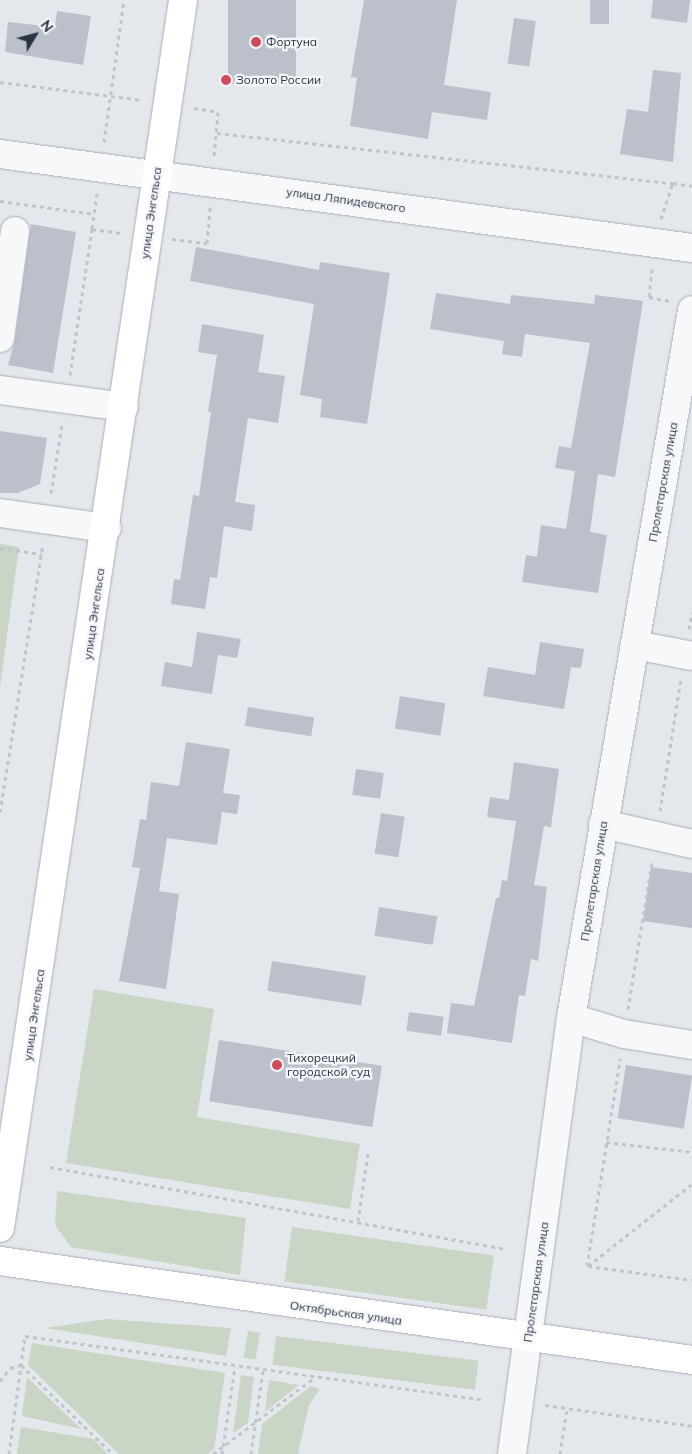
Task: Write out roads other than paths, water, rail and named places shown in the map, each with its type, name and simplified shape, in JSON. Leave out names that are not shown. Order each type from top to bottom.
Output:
[{"type":"main road","name":"улица Энгельса","points":[[0,1228],[107,528],[182,0]]},
{"type":"main road","name":"Октябрьская улица","points":[[0,1261],[527,1339],[692,1360]]},
{"type":"street","name":"улица Ляпидевского","points":[[0,154],[157,173],[692,248]]},
{"type":"street","points":[[0,338],[15,231]]},
{"type":"street","name":"Пролетарская улица","points":[[512,1454],[571,1018],[692,310]]},
{"type":"street","points":[[0,390],[124,407]]},
{"type":"street","points":[[0,513],[107,528]]},
{"type":"street","points":[[635,645],[688,656]]},
{"type":"street","points":[[603,824],[655,839],[692,844]]},
{"type":"street","points":[[571,1018],[624,1034],[692,1044]]},
{"type":"place","name":"Фортуна","points":[[256,42]]},
{"type":"place","name":"Золото России","points":[[226,80]]},
{"type":"place","name":"Тихорецкий городской суд","points":[[277,1065]]}]
